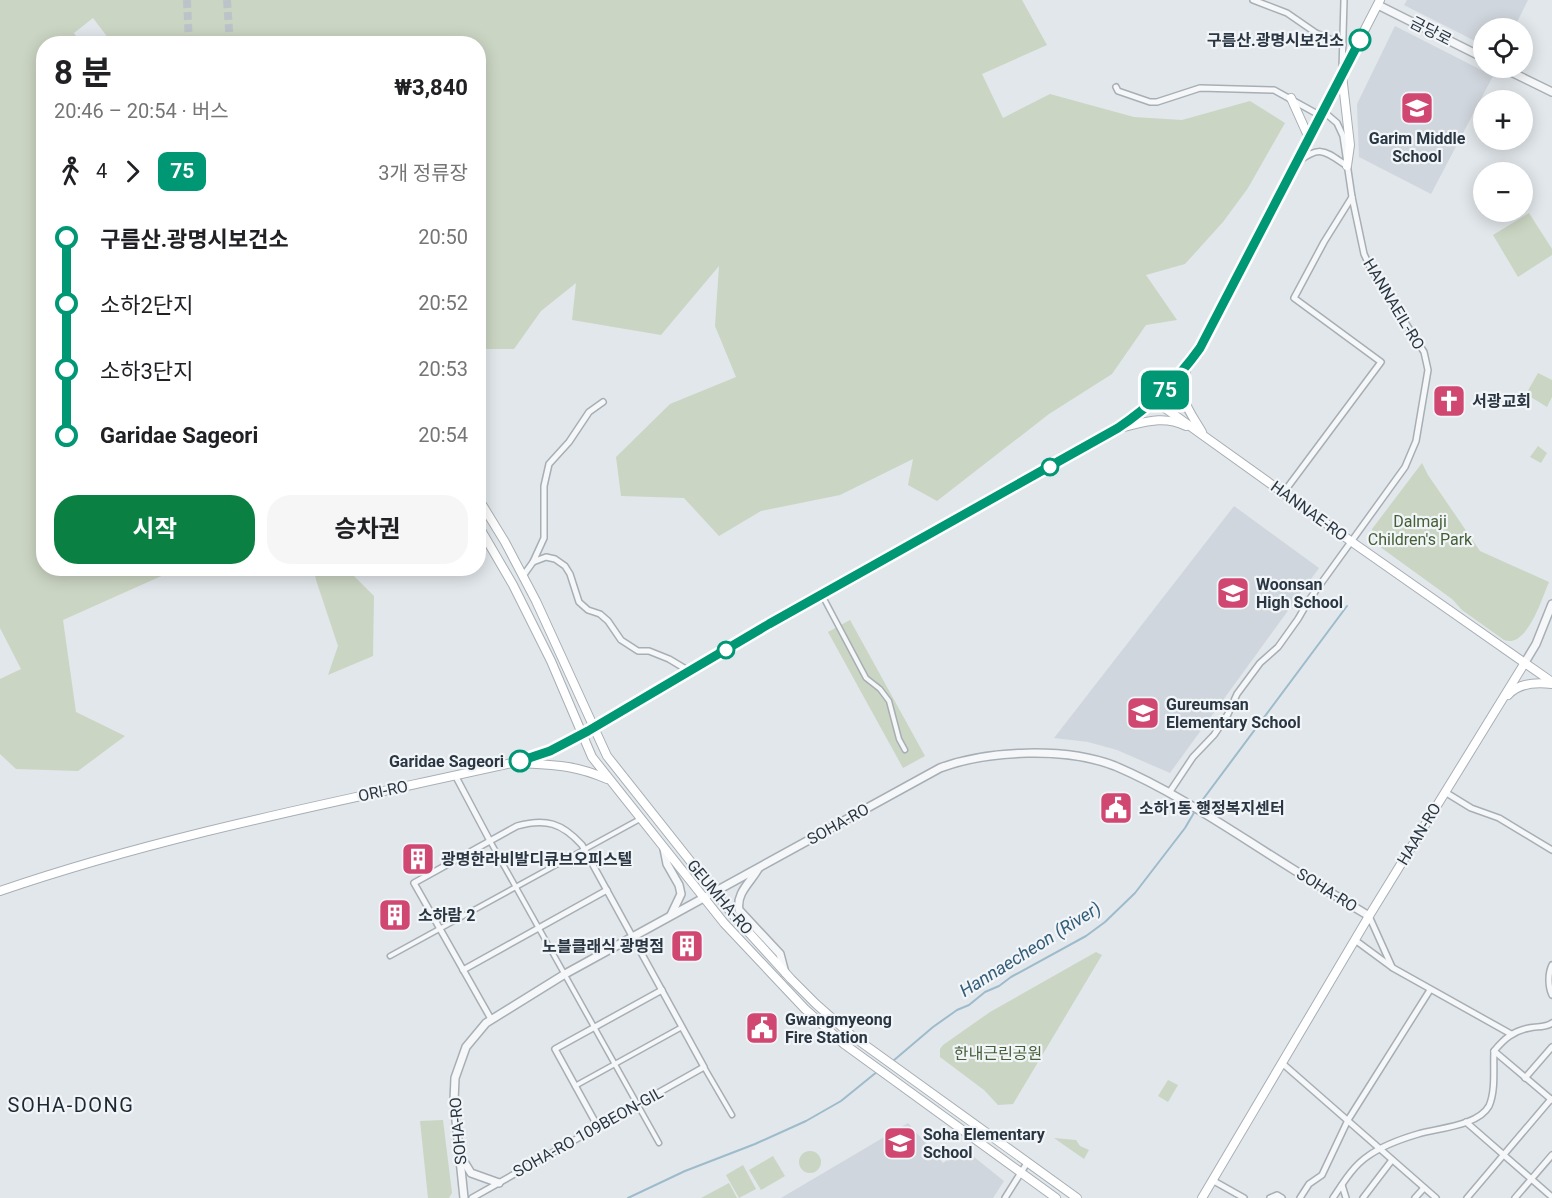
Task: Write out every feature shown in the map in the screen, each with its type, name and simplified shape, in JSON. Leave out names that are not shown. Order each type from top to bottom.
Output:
[{"type":"main road","name":"ORI-RO","points":[[0,891],[111,857],[189,837],[302,809],[513,763],[550,751],[1118,428],[1155,400],[1186,368],[1200,348],[1379,2]]},
{"type":"main road","points":[[1342,74],[1350,145],[1347,166]]},
{"type":"main road","points":[[1291,98],[1310,138]]},
{"type":"main road","points":[[1186,368],[1183,398],[1205,436]]},
{"type":"main road","name":"HANNAE-RO","points":[[1155,400],[1552,683]]},
{"type":"main road","points":[[1118,428],[1163,419],[1180,423],[1205,436]]},
{"type":"main road","name":"GEUMHA-RO","points":[[486,511],[523,576],[607,756],[714,892],[785,973],[816,1004],[876,1054],[1077,1198]]},
{"type":"main road","name":"GEUMHA-RO","points":[[486,539],[513,585],[592,757],[731,931],[805,1009],[866,1061],[1056,1198]]},
{"type":"main road","name":"HAAN-RO","points":[[1202,1198],[1369,916],[1524,664]]},
{"type":"main road","points":[[1501,702],[1513,689],[1539,683],[1552,683]]},
{"type":"main road","points":[[513,763],[567,765],[611,780]]},
{"type":"street","points":[[1253,0],[1287,13],[1316,33],[1343,45]]},
{"type":"street","points":[[1342,74],[1344,0]]},
{"type":"street","name":"금당로","points":[[1379,2],[1473,52]]},
{"type":"street","points":[[1523,78],[1552,92]]},
{"type":"street","name":"HANNAEIL-RO","points":[[1116,87],[1118,91],[1154,102],[1200,88],[1274,90],[1336,123],[1343,136],[1352,197],[1365,254],[1371,269],[1424,352],[1428,370],[1416,441],[1405,467],[1308,600],[1278,647],[1260,663],[1236,694],[1228,714],[1214,735],[1193,758],[1169,794]]},
{"type":"street","points":[[1296,163],[1312,153],[1325,152],[1347,166]]},
{"type":"street","points":[[1284,492],[1381,362],[1294,298],[1324,242],[1352,197]]},
{"type":"street","points":[[523,576],[533,562],[544,538],[544,486],[549,464],[569,442],[589,412],[603,402]]},
{"type":"street","points":[[533,562],[546,557],[555,559],[565,566],[570,574],[579,602],[588,610],[600,614],[621,640],[638,651],[649,651],[689,671]]},
{"type":"street","points":[[821,595],[866,678],[880,689],[889,701],[899,739],[905,750]]},
{"type":"street","name":"HAAN-RO","points":[[1524,664],[1536,644],[1552,604]]},
{"type":"street","name":"SOHA-RO","points":[[464,1198],[454,1101],[457,1069],[472,1038],[491,1019],[565,974],[940,768],[975,758],[1047,754],[1081,758],[1113,766],[1182,800],[1369,916]]},
{"type":"street","points":[[455,776],[659,1143]]},
{"type":"street","points":[[1445,792],[1471,808],[1499,818],[1552,850]]},
{"type":"street","points":[[390,956],[641,819]]},
{"type":"street","points":[[491,1019],[414,883],[518,826],[546,822],[572,834],[585,849],[732,1115]]},
{"type":"street","points":[[664,849],[666,864],[679,885],[681,894],[671,915]]},
{"type":"street","points":[[758,868],[748,885],[740,893],[738,901],[740,910],[780,954],[785,973]]},
{"type":"street","points":[[463,970],[607,890]]},
{"type":"street","points":[[1369,916],[1392,968]]},
{"type":"street","points":[[1356,940],[1392,968],[1511,1034]]},
{"type":"street","points":[[1552,965],[1549,972],[1552,995]]},
{"type":"street","points":[[598,1127],[555,1049],[662,990]]},
{"type":"street","points":[[1300,1198],[1309,1184],[1322,1175],[1347,1120],[1430,990]]},
{"type":"street","points":[[1333,1198],[1366,1156],[1417,1134],[1478,1117],[1488,1107],[1493,1092],[1494,1052],[1511,1034],[1552,1023]]},
{"type":"street","points":[[575,1086],[682,1027]]},
{"type":"street","points":[[1526,1078],[1552,1047]]},
{"type":"street","points":[[1467,1198],[1552,1100],[1494,1052]]},
{"type":"street","points":[[1282,1063],[1436,1198]]},
{"type":"street","name":"SOHA-RO 109BEON-GIL","points":[[472,1198],[704,1067]]},
{"type":"street","points":[[1466,1122],[1552,1197]]},
{"type":"street","points":[[460,1155],[471,1173],[499,1183]]},
{"type":"street","points":[[1515,1198],[1552,1155]]},
{"type":"street","points":[[1363,1198],[1392,1160]]},
{"type":"street","points":[[1005,1198],[1027,1163]]},
{"type":"street","points":[[1212,1180],[1244,1198]]},
{"type":"street","points":[[1342,1185],[1346,1198]]},
{"type":"street","points":[[1415,1198],[1424,1188]]},
{"type":"street","points":[[1270,1198],[1277,1195],[1282,1198]]},
{"type":"shaded area","points":[[1407,0],[1528,0],[1519,18],[1473,18],[1473,40],[1404,5]]},
{"type":"shaded area","name":"Garim Middle School","points":[[1395,26],[1473,66],[1473,78],[1492,78],[1486,90],[1473,90],[1473,114],[1431,194],[1359,157],[1357,104]]},
{"type":"shaded area","points":[[1234,506],[1319,568],[1170,773],[1117,750],[1088,742],[1054,738]]},
{"type":"shaded area","name":"Soha Elementary School","points":[[908,1123],[943,1163],[964,1149],[1004,1181],[993,1198],[781,1198]]},
{"type":"green space","points":[[0,0],[1022,0],[1047,45],[982,74],[1003,118],[1050,94],[1134,117],[1182,120],[1250,101],[1285,123],[1248,188],[1223,222],[1185,264],[1146,275],[1177,320],[1146,325],[1112,374],[1049,414],[937,501],[908,485],[913,459],[840,495],[761,511],[719,536],[684,498],[621,496],[616,457],[670,404],[736,377],[715,326],[719,266],[661,335],[572,320],[576,283],[541,311],[514,349],[486,349],[486,36],[107,36],[93,18],[74,33],[76,36],[36,36],[36,576],[161,576],[63,620],[76,712],[125,736],[78,771],[16,769],[0,754],[0,679],[21,669],[0,628]]},
{"type":"green space","points":[[1533,219],[1552,249],[1552,255],[1518,277],[1493,235],[1514,222],[1533,222]]},
{"type":"green space","points":[[1538,373],[1552,380],[1552,397],[1547,407],[1526,394]]},
{"type":"green space","points":[[1538,446],[1547,453],[1541,463],[1530,457]]},
{"type":"green space","name":"Dalmaji Children's Park","points":[[1422,463],[1480,551],[1549,582],[1538,610],[1520,637],[1512,641],[1504,640],[1376,544],[1372,529]]},
{"type":"green space","points":[[315,576],[354,576],[374,596],[373,656],[328,675],[338,646]]},
{"type":"green space","points":[[850,620],[925,756],[903,768],[828,632]]},
{"type":"green space","name":"한내근린공원","points":[[1096,952],[1102,955],[1013,1104],[998,1105],[984,1090],[940,1057],[940,1049],[943,1045],[990,1012]]},
{"type":"green space","points":[[1168,1080],[1178,1085],[1168,1102],[1158,1096]]},
{"type":"green space","points":[[443,1120],[452,1193],[449,1198],[428,1198],[420,1121]]},
{"type":"green space","points":[[1054,1138],[1076,1140],[1080,1146],[1089,1150],[1084,1159]]},
{"type":"green space","points":[[806,1151],[814,1151],[821,1158],[821,1166],[814,1173],[806,1173],[799,1166],[799,1158]]},
{"type":"green space","points":[[773,1156],[785,1176],[761,1190],[749,1170]]},
{"type":"green space","points":[[743,1165],[756,1189],[739,1198],[726,1175]]},
{"type":"green space","points":[[729,1183],[737,1198],[701,1198]]},
{"type":"waterway","name":"Hannaecheon (River)","points":[[1198,806],[1347,606]]},
{"type":"waterway","name":"Hannaecheon (River)","points":[[893,1061],[957,1010],[1086,936],[1105,922],[1135,893],[1185,828],[1195,811]]},
{"type":"waterway","name":"Hannaecheon (River)","points":[[628,1198],[685,1171],[806,1121],[841,1101],[878,1071]]},
{"type":"tunnel","points":[[187,0],[189,36]]},
{"type":"tunnel","points":[[227,0],[229,36]]},
{"type":"bus line","name":"75","points":[[520,761],[550,751],[594,728],[769,624],[1118,428],[1140,413],[1186,368],[1200,348],[1360,40]]},
{"type":"place","name":"구름산.광명시보건소","points":[[1360,40]]},
{"type":"place","name":"Garim Middle School","points":[[1417,108]]},
{"type":"place","name":"서광교회","points":[[1449,401]]},
{"type":"place","name":"Woonsan High School","points":[[1233,593]]},
{"type":"place","name":"Gureumsan Elementary School","points":[[1143,713]]},
{"type":"place","name":"Garidae Sageori","points":[[520,761]]},
{"type":"place","name":"소하1동 행정복지센터","points":[[1116,808]]},
{"type":"place","name":"광명한라비발디큐브오피스텔","points":[[418,859]]},
{"type":"place","name":"소하람 2","points":[[395,915]]},
{"type":"place","name":"노블클래식 광명점","points":[[687,946]]},
{"type":"place","name":"Gwangmyeong Fire Station","points":[[762,1028]]},
{"type":"place","name":"Soha Elementary School","points":[[900,1143]]},
{"type":"district","name":"SOHA-DONG","points":[[71,1105]]}]
